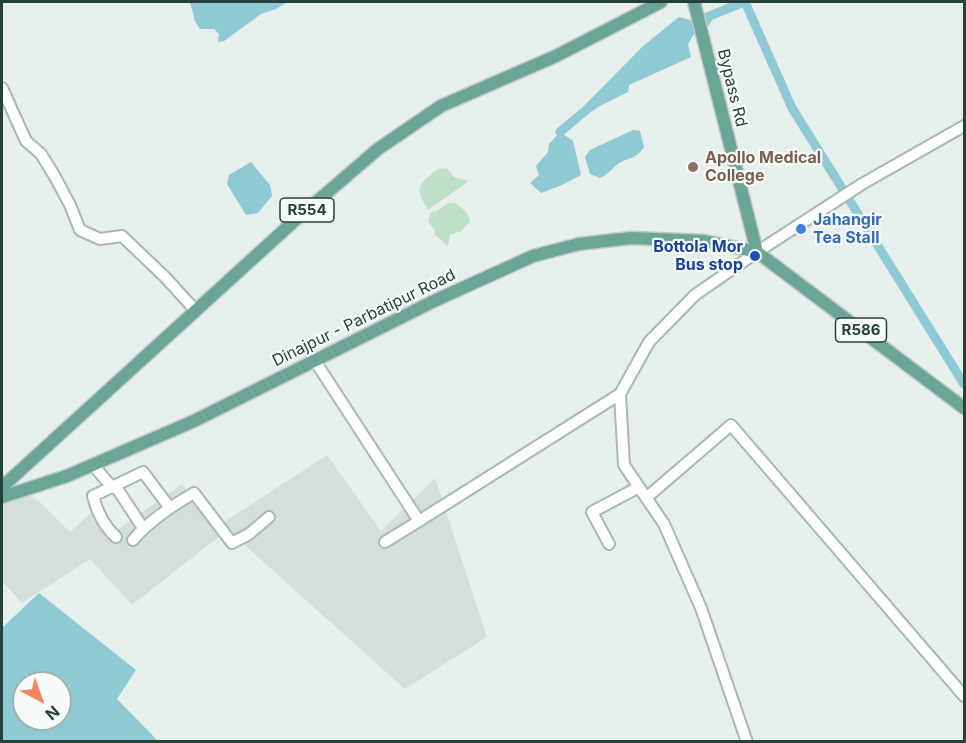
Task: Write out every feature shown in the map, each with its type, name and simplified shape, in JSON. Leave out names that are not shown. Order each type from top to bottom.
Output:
[{"type":"main road","name":"R554","points":[[2,487],[293,222],[378,149],[441,106],[555,56],[661,2]]},
{"type":"main road","name":"Bypass Rd","points":[[695,6],[757,252]]},
{"type":"main road","name":"Dinajpur - Parbatipur Road","points":[[2,497],[67,476],[194,421],[434,301],[523,261],[579,244],[631,238],[705,241],[757,252]]},
{"type":"main road","name":"R586","points":[[757,252],[964,408]]},
{"type":"street","points":[[2,88],[26,141],[41,154],[54,175],[80,230],[100,239],[122,236],[196,311]]},
{"type":"street","points":[[385,542],[620,394],[649,342],[695,295],[838,199],[964,126]]},
{"type":"street","points":[[315,361],[419,521]]},
{"type":"street","points":[[620,394],[624,465],[664,524],[701,608],[747,741]]},
{"type":"street","points":[[646,498],[731,425],[964,696]]},
{"type":"street","points":[[93,465],[111,486],[118,490],[143,528]]},
{"type":"street","points":[[116,537],[108,529],[96,508],[93,496],[111,486],[143,472],[170,508]]},
{"type":"street","points":[[609,544],[591,512],[639,487]]},
{"type":"street","points":[[134,540],[143,528],[194,493],[232,543],[249,534],[269,516]]},
{"type":"shaded area","points":[[327,455],[381,531],[435,478],[487,637],[405,689],[221,524]]},
{"type":"shaded area","points":[[182,484],[221,535],[132,605],[90,559],[22,603],[2,581],[2,490],[12,486],[39,501],[70,532],[92,512],[117,530]]},
{"type":"green space","points":[[447,168],[454,177],[469,181],[428,210],[421,196],[420,187],[438,169]]},
{"type":"green space","points":[[448,203],[456,203],[467,213],[470,222],[461,231],[450,235],[448,246],[434,234],[435,230],[428,222],[431,212],[437,211]]},
{"type":"water","points":[[190,2],[287,2],[261,14],[224,41],[218,42],[219,34],[214,29],[200,29],[195,21]]},
{"type":"water","points":[[717,13],[707,28],[694,34],[688,44],[691,57],[629,85],[628,92],[585,116],[582,108],[643,46],[679,17],[690,20]]},
{"type":"water","points":[[633,130],[640,131],[644,147],[638,154],[619,163],[600,178],[590,174],[585,157],[590,150]]},
{"type":"water","points":[[560,132],[573,141],[581,175],[541,193],[530,183],[539,175],[536,166],[548,152],[549,144]]},
{"type":"water","points":[[251,162],[270,185],[272,196],[258,213],[246,215],[227,184],[229,175]]},
{"type":"water","points":[[39,593],[136,670],[117,699],[158,741],[2,741],[2,628]]},
{"type":"waterway","points":[[707,17],[744,2]]},
{"type":"waterway","points":[[745,2],[792,108],[964,384]]},
{"type":"waterway","points":[[560,132],[592,105]]},
{"type":"place","name":"Apollo Medical College","points":[[693,167]]},
{"type":"place","name":"Jahangir Tea Stall","points":[[801,229]]},
{"type":"place","name":"Bottola Mor Bus stop","points":[[755,256]]}]
